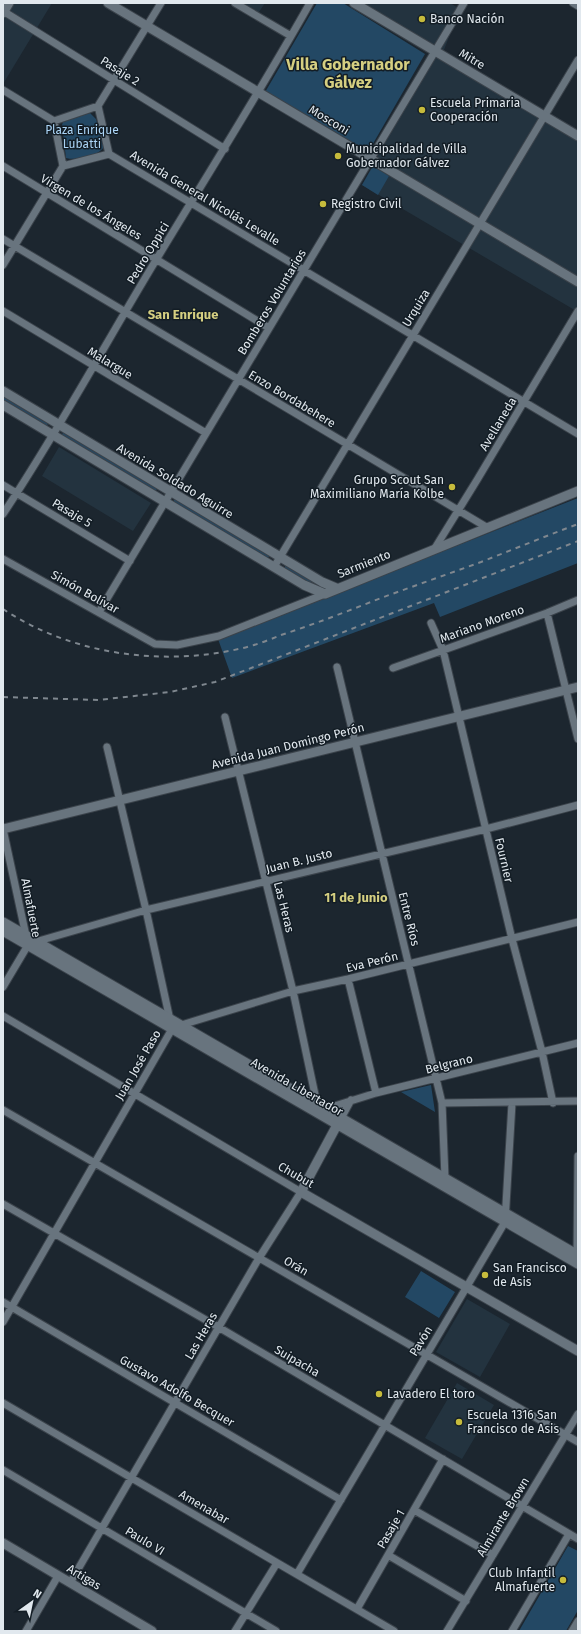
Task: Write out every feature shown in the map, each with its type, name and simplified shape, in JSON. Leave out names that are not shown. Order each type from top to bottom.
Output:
[{"type":"main road","points":[[3,12],[9,3]]},
{"type":"main road","name":"Mosconi","points":[[108,3],[578,282]]},
{"type":"main road","name":"Mitre","points":[[354,3],[578,136]]},
{"type":"main road","name":"Avenida Soldado Aguirre","points":[[3,392],[322,582],[336,588]]},
{"type":"main road","name":"Avenida Soldado Aguirre","points":[[3,405],[274,567],[315,591],[325,594]]},
{"type":"main road","name":"Sarmiento","points":[[325,594],[336,588],[578,491]]},
{"type":"main road","name":"Avenida Juan Domingo Perón","points":[[3,829],[119,797],[566,687],[578,682]]},
{"type":"main road","name":"Avenida Juan Domingo Perón","points":[[566,687],[578,687]]},
{"type":"main road","name":"Avenida Juan Domingo Perón","points":[[3,822],[119,797]]},
{"type":"main road","name":"Avenida Libertador","points":[[3,922],[321,1106],[339,1121],[506,1218],[578,1255]]},
{"type":"main road","name":"Avenida Libertador","points":[[3,931],[172,1029],[445,1178],[578,1264]]},
{"type":"main road","name":"Las Heras","points":[[301,1192],[339,1121]]},
{"type":"main road","name":"Chubut","points":[[301,1192],[578,1351]]},
{"type":"main road","name":"Artigas","points":[[3,1543],[152,1631]]},
{"type":"street","points":[[54,121],[98,106],[161,3]]},
{"type":"street","points":[[235,3],[291,36]]},
{"type":"street","name":"Pedro Oppici","points":[[3,514],[53,435],[156,260],[225,149],[310,3]]},
{"type":"street","name":"Bomberos Voluntarios","points":[[99,612],[464,3]]},
{"type":"street","points":[[573,3],[578,6]]},
{"type":"street","name":"Pasaje 2","points":[[3,12],[225,149]]},
{"type":"street","name":"Urquiza","points":[[274,567],[578,60]]},
{"type":"street","points":[[3,90],[54,121],[63,166],[3,265]]},
{"type":"street","points":[[63,166],[109,154],[98,106]]},
{"type":"street","name":"Avenida General Nicolás Levalle","points":[[109,154],[578,434]]},
{"type":"street","name":"Virgen de los Ángeles","points":[[3,166],[269,328]]},
{"type":"street","name":"Enzo Bordabehere","points":[[3,239],[488,528]]},
{"type":"street","name":"Malargue","points":[[3,311],[206,434]]},
{"type":"street","name":"Avellaneda","points":[[435,548],[578,311]]},
{"type":"street","name":"Pasaje 5","points":[[3,485],[130,560]]},
{"type":"street","name":"Simón Bolívar","points":[[3,559],[155,644]]},
{"type":"street","name":"Sarmiento","points":[[155,644],[177,644],[218,636],[325,594]]},
{"type":"street","name":"Mariano Moreno","points":[[393,668],[547,613],[578,600]]},
{"type":"street","points":[[547,613],[578,740]]},
{"type":"street","name":"Fournier","points":[[431,624],[443,650],[512,939],[542,1052],[553,1102]]},
{"type":"street","name":"Entre Ríos","points":[[337,667],[442,1103],[445,1178]]},
{"type":"street","name":"Las Heras","points":[[225,717],[321,1106]]},
{"type":"street","name":"Juan José Paso","points":[[3,1322],[172,1029],[146,910],[107,747]]},
{"type":"street","name":"Juan B. Justo","points":[[28,945],[146,910],[486,829],[578,805]]},
{"type":"street","name":"Almafuerte","points":[[3,829],[28,945],[3,987]]},
{"type":"street","name":"Eva Perón","points":[[172,1029],[293,991],[348,979],[578,922]]},
{"type":"street","points":[[348,979],[376,1093]]},
{"type":"street","name":"Chubut","points":[[3,1016],[301,1192]]},
{"type":"street","name":"Belgrano","points":[[321,1106],[351,1100],[578,1043]]},
{"type":"street","name":"Las Heras","points":[[339,1121],[351,1100]]},
{"type":"street","points":[[442,1103],[578,1101]]},
{"type":"street","name":"Pavón","points":[[297,1574],[467,1287],[506,1218],[512,1103]]},
{"type":"street","name":"Orán","points":[[3,1110],[578,1442]]},
{"type":"street","points":[[578,1156],[578,1255]]},
{"type":"street","name":"Las Heras","points":[[70,1583],[260,1258],[301,1192]]},
{"type":"street","name":"Suipacha","points":[[3,1204],[220,1328],[578,1539]]},
{"type":"street","name":"Gustavo Adolfo Becquer","points":[[3,1302],[341,1500]]},
{"type":"street","name":"Amenabar","points":[[3,1403],[394,1631]]},
{"type":"street","name":"Almirante Brown","points":[[447,1631],[578,1414]]},
{"type":"street","name":"Pasaje 1","points":[[357,1609],[443,1460]]},
{"type":"street","name":"Paulo VI","points":[[3,1470],[276,1631]]},
{"type":"street","points":[[414,1510],[493,1555]]},
{"type":"street","points":[[512,1631],[569,1534]]},
{"type":"street","points":[[388,1555],[466,1601]]},
{"type":"street","points":[[235,1631],[277,1563]]},
{"type":"street","points":[[26,1631],[58,1576]]},
{"type":"street","points":[[572,1631],[578,1621]]},
{"type":"shaded area","points":[[3,3],[52,3],[3,84]]},
{"type":"shaded area","points":[[238,3],[265,3],[257,15]]},
{"type":"shaded area","points":[[364,3],[450,3],[460,9],[442,55],[578,132],[578,312],[362,185],[435,51]]},
{"type":"shaded area","points":[[59,447],[151,503],[133,531],[42,476]]},
{"type":"shaded area","points":[[467,1299],[510,1324],[480,1377],[436,1352]]},
{"type":"shaded area","name":"Escuela 1316 San Francisco de Asis","points":[[457,1383],[494,1405],[462,1459],[425,1438]]},
{"type":"green space","points":[[317,3],[343,3],[425,54],[367,154],[264,94]]},
{"type":"green space","name":"Plaza Enrique Lubatti","points":[[90,113],[96,119],[104,147],[97,153],[87,157],[76,159],[66,158],[62,125],[63,122]]},
{"type":"green space","points":[[373,166],[389,176],[378,195],[362,185]]},
{"type":"green space","points":[[3,396],[48,422],[47,427],[3,401]]},
{"type":"green space","points":[[64,432],[157,489],[155,491],[61,435]]},
{"type":"green space","points":[[578,498],[578,563],[440,617],[434,603],[232,678],[218,639]]},
{"type":"green space","points":[[174,499],[177,499],[268,554],[268,558],[174,503]]},
{"type":"green space","points":[[285,565],[312,580],[311,585],[285,570]]},
{"type":"green space","points":[[431,1085],[435,1112],[401,1092]]},
{"type":"green space","points":[[421,1271],[455,1292],[439,1318],[405,1297]]},
{"type":"green space","name":"Club Infantil Almafuerte","points":[[568,1546],[578,1551],[578,1610],[566,1631],[519,1631]]},
{"type":"railway","points":[[3,609],[30,625],[58,637],[88,647],[119,653],[150,656],[213,654],[243,648],[262,642],[481,562],[578,524]]},
{"type":"railway","points":[[3,697],[98,700],[170,692],[215,682],[578,541]]},
{"type":"place","name":"Banco Nación","points":[[422,19]]},
{"type":"place","name":"Escuela Primaria Cooperación","points":[[422,110]]},
{"type":"place","name":"Municipalidad de Villa Gobernador Gálvez","points":[[338,156]]},
{"type":"place","name":"Registro Civil","points":[[323,204]]},
{"type":"place","name":"Grupo Scout San Maximiliano María Kolbe","points":[[452,487]]},
{"type":"place","name":"San Francisco de Asis","points":[[485,1275]]},
{"type":"place","name":"Lavadero El toro","points":[[379,1394]]},
{"type":"place","name":"Escuela 1316 San Francisco de Asis","points":[[459,1422]]},
{"type":"place","name":"Club Infantil Almafuerte","points":[[563,1580]]},
{"type":"district","name":"Villa Gobernador Gálvez","points":[[348,73]]},
{"type":"district","name":"San Enrique","points":[[183,314]]},
{"type":"district","name":"11 de Junio","points":[[356,897]]}]
